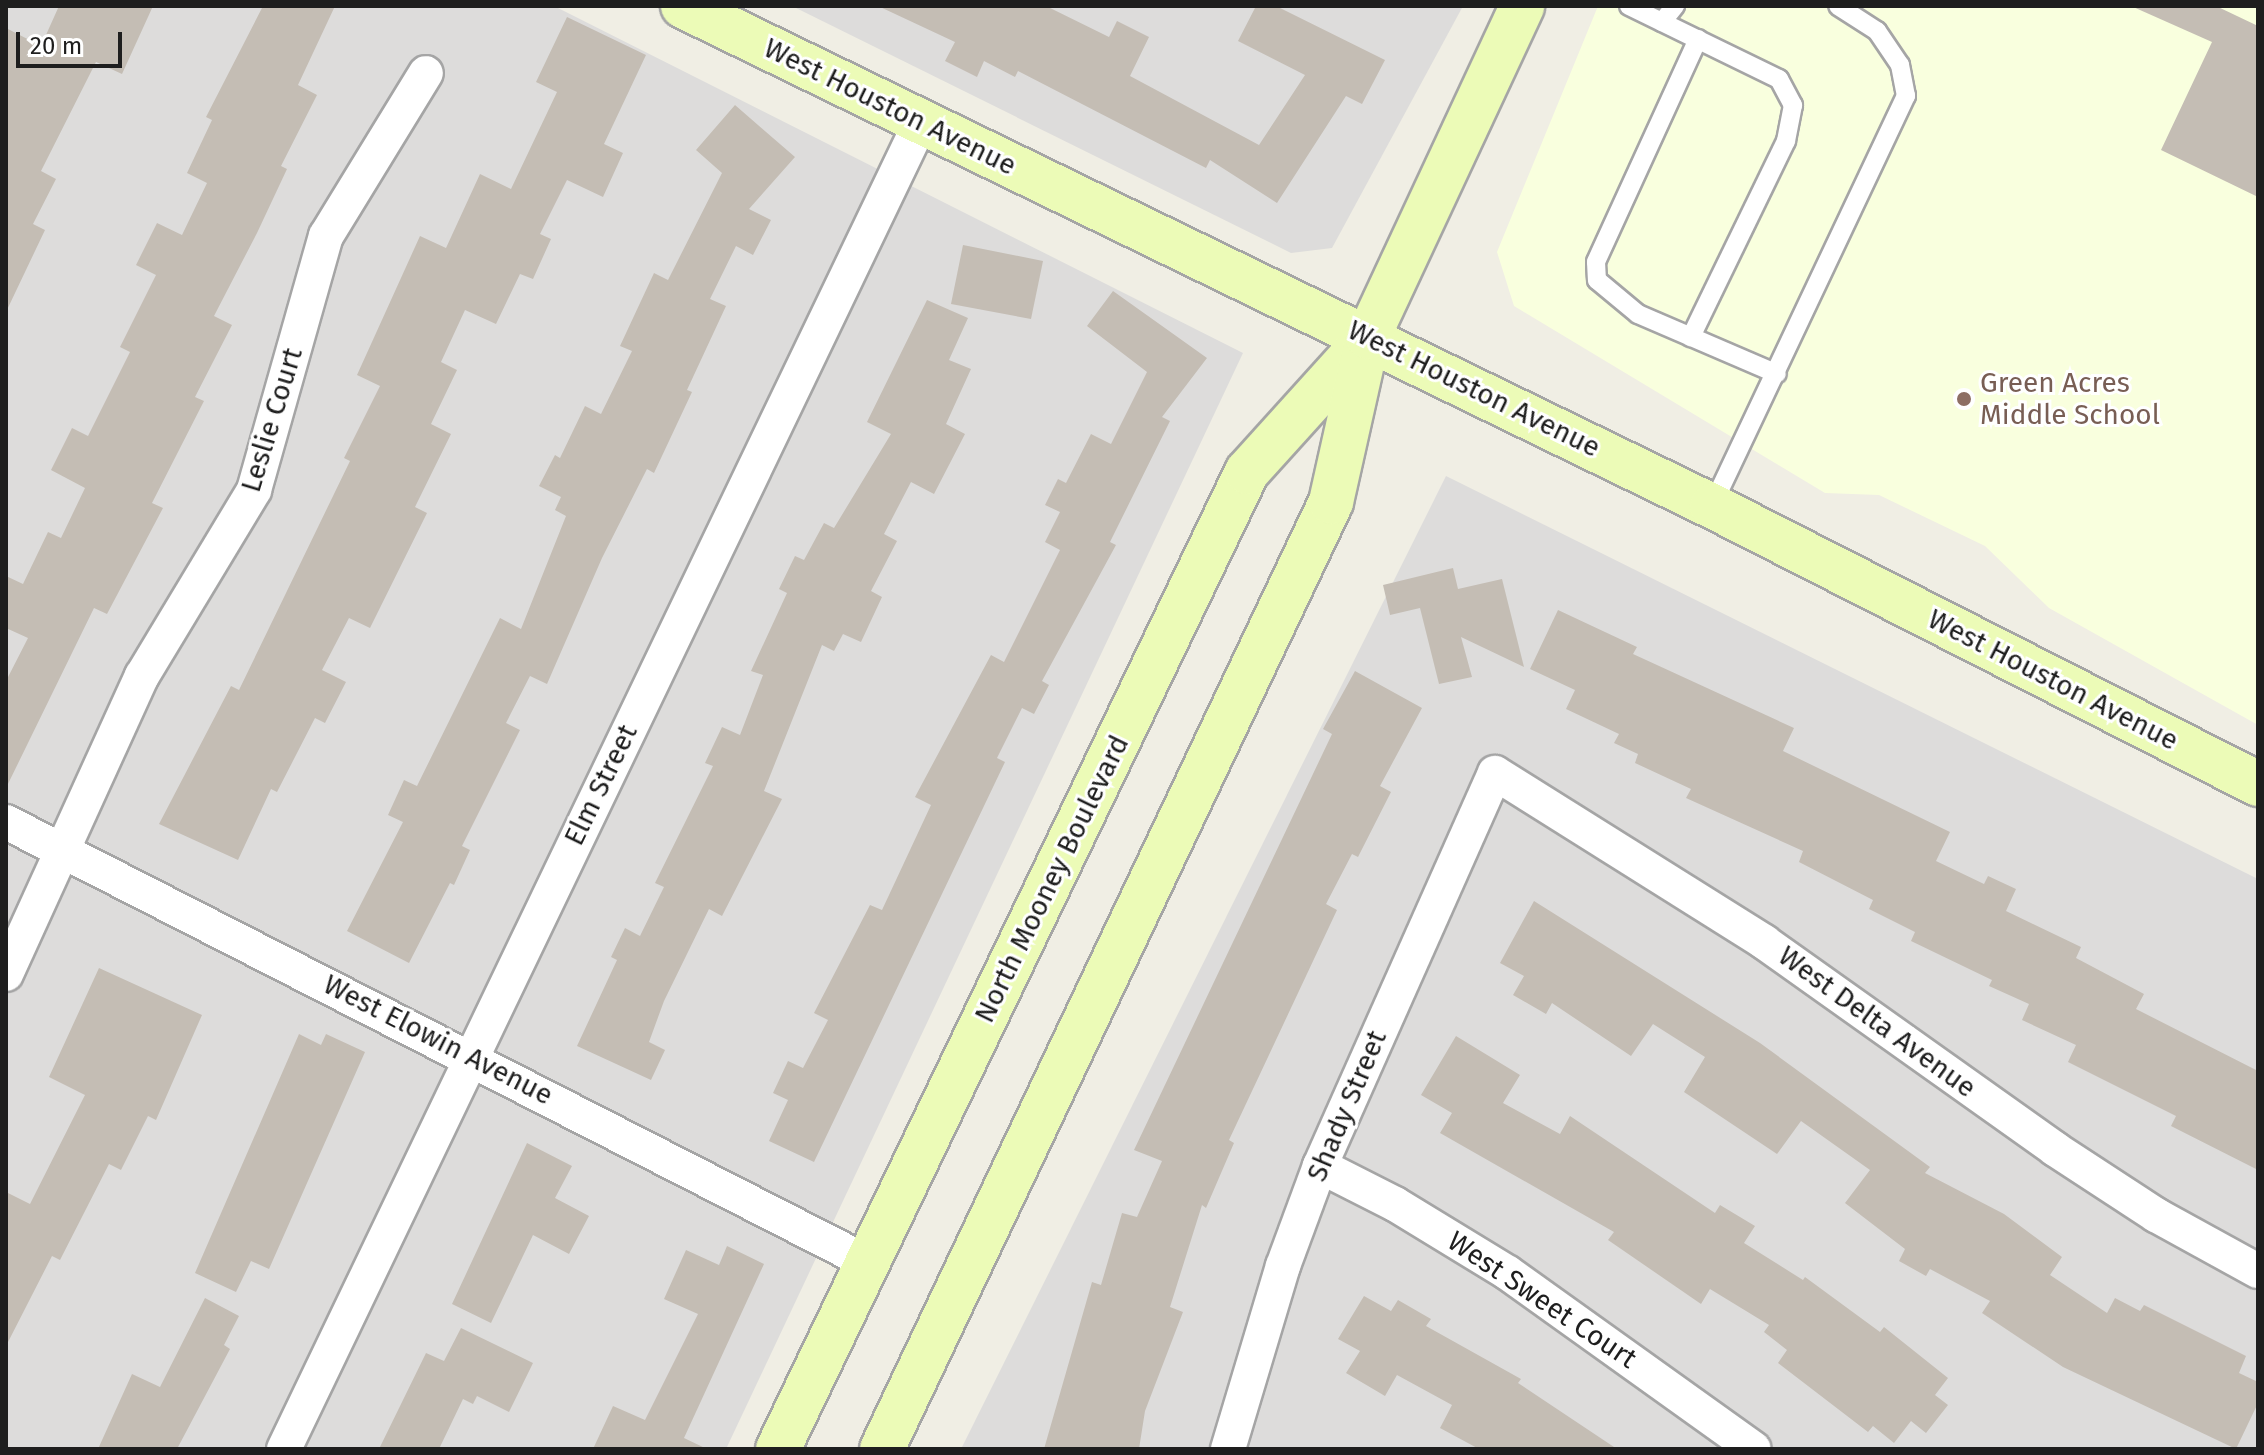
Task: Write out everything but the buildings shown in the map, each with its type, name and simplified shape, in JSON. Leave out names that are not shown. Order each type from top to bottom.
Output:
[{"type":"street","name":"West Houston Avenue","points":[[683,6],[1712,506],[2258,784]]},
{"type":"street","name":"North Mooney Boulevard","points":[[882,1449],[1331,502],[1368,337],[1522,6]]},
{"type":"street","name":"Leslie Court","points":[[6,974],[66,850],[142,676],[254,490],[326,236],[426,73]]},
{"type":"street","name":"Elm Street","points":[[284,1449],[469,1056],[921,122]]},
{"type":"street","name":"North Mooney Boulevard","points":[[778,1449],[1247,472],[1368,337]]},
{"type":"street","name":"Shady Street","points":[[1228,1449],[1274,1294],[1320,1166],[1495,773]]},
{"type":"street","name":"West Delta Avenue","points":[[1495,773],[1764,942],[2067,1158],[2156,1215],[2258,1271]]},
{"type":"street","name":"West Elowin Avenue","points":[[6,822],[869,1263]]},
{"type":"street","name":"West Sweet Court","points":[[1320,1166],[1395,1204],[1508,1273],[1754,1449]]},
{"type":"lane","points":[[1629,6],[1779,79],[1793,105],[1794,117],[1691,337]]},
{"type":"lane","points":[[1662,22],[1675,6]]},
{"type":"lane","points":[[1712,506],[1906,96],[1900,65],[1877,31],[1838,6]]},
{"type":"lane","points":[[1698,39],[1596,262],[1597,280],[1638,314],[1777,374]]},
{"type":"shaded area","points":[[6,6],[554,6],[1243,353],[726,1449],[6,1449]]},
{"type":"shaded area","points":[[792,6],[1463,6],[1332,248],[1291,253]]},
{"type":"shaded area","name":"Green Acres Middle School","points":[[1598,6],[2258,6],[2258,725],[2049,608],[1985,546],[1879,495],[1825,493],[1514,306],[1497,252]]},
{"type":"shaded area","points":[[1446,476],[2258,879],[2258,1449],[961,1449]]},
{"type":"place","name":"Green Acres Middle School","points":[[1964,399]]}]
